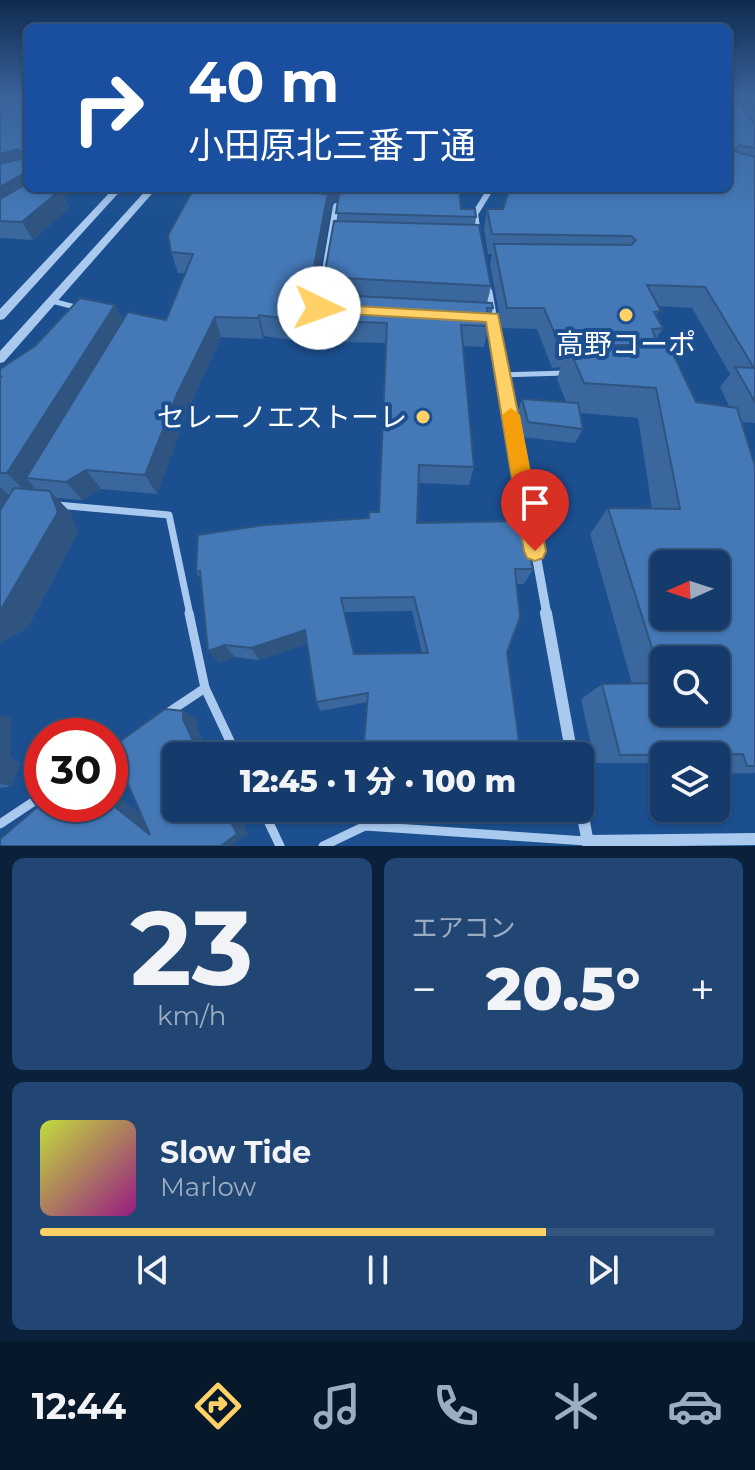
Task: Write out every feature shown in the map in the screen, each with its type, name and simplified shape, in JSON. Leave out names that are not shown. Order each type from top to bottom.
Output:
[{"type":"street","points":[[0,316],[115,192]]},
{"type":"street","points":[[0,359],[149,192]]},
{"type":"street","points":[[480,243],[475,214],[489,192]]},
{"type":"street","points":[[335,309],[319,308],[336,206]]},
{"type":"street","points":[[330,239],[345,239]]},
{"type":"street","points":[[485,273],[569,742]]},
{"type":"street","points":[[477,316],[493,317]]},
{"type":"street","points":[[584,822],[588,844],[755,839]]},
{"type":"lane","points":[[51,301],[94,312]]},
{"type":"lane","points":[[503,375],[579,372]]},
{"type":"lane","points":[[50,504],[169,515],[205,688],[230,742]]},
{"type":"lane","points":[[157,720],[205,688]]},
{"type":"lane","points":[[0,824],[24,808]]},
{"type":"lane","points":[[269,822],[280,846]]},
{"type":"lane","points":[[323,846],[365,826],[588,844]]},
{"type":"building","points":[[0,136],[24,136],[24,154],[18,149],[0,154]]},
{"type":"building","points":[[732,136],[755,136],[755,148],[739,145],[733,151],[755,157],[755,402],[735,367],[754,368],[705,287],[647,285],[661,311],[654,312],[663,328],[652,329],[658,344],[560,347],[544,308],[507,308],[494,244],[631,245],[636,240],[631,236],[492,234],[487,209],[503,209],[509,192],[732,192]]},
{"type":"building","points":[[24,154],[24,173],[0,187],[0,164],[20,159]]},
{"type":"building","points":[[24,185],[24,192],[58,192],[22,222],[0,221],[0,199]]},
{"type":"building","points":[[192,192],[328,192],[310,287],[316,294],[492,303],[493,308],[487,308],[489,326],[461,325],[474,467],[419,465],[417,523],[521,521],[533,569],[515,569],[520,617],[507,652],[519,742],[364,742],[368,693],[316,702],[305,630],[251,648],[225,645],[208,651],[200,571],[196,572],[198,535],[264,525],[369,518],[369,512],[379,512],[387,323],[294,320],[259,315],[258,318],[215,317],[177,394],[145,475],[86,470],[66,482],[26,478],[128,312],[166,320],[193,254],[171,252],[168,235]],"holes":[[[414,597],[428,653],[354,654],[341,598]]]},
{"type":"building","points":[[339,192],[459,192],[461,209],[475,209],[476,217],[336,213]]},
{"type":"building","points":[[334,221],[479,225],[491,286],[324,277]]},
{"type":"building","points":[[80,298],[115,305],[7,473],[0,473],[0,369],[35,346]]},
{"type":"building","points":[[669,345],[696,402],[737,408],[755,466],[755,766],[747,766],[743,754],[730,754],[730,742],[650,742],[650,755],[620,755],[602,684],[650,683],[650,726],[730,726],[730,646],[651,646],[608,508],[680,509],[656,388],[584,383],[569,348]]},
{"type":"building","points":[[522,399],[578,403],[583,429],[528,422]]},
{"type":"building","points":[[14,488],[50,491],[58,512],[0,611],[0,510]]},
{"type":"building","points":[[165,709],[183,711],[183,719],[194,742],[162,742],[162,822],[231,822],[237,834],[221,846],[0,846],[0,839],[24,818],[24,822],[128,822],[128,817],[150,835],[128,784],[128,736]]},
{"type":"slow traffic","points":[[511,415],[525,496]]},
{"type":"place","name":"高野コーポ","points":[[626,315]]},
{"type":"place","name":"セレーノエストーレ","points":[[423,417]]},
{"type":"route","points":[[319,308],[493,317],[535,551]]}]
